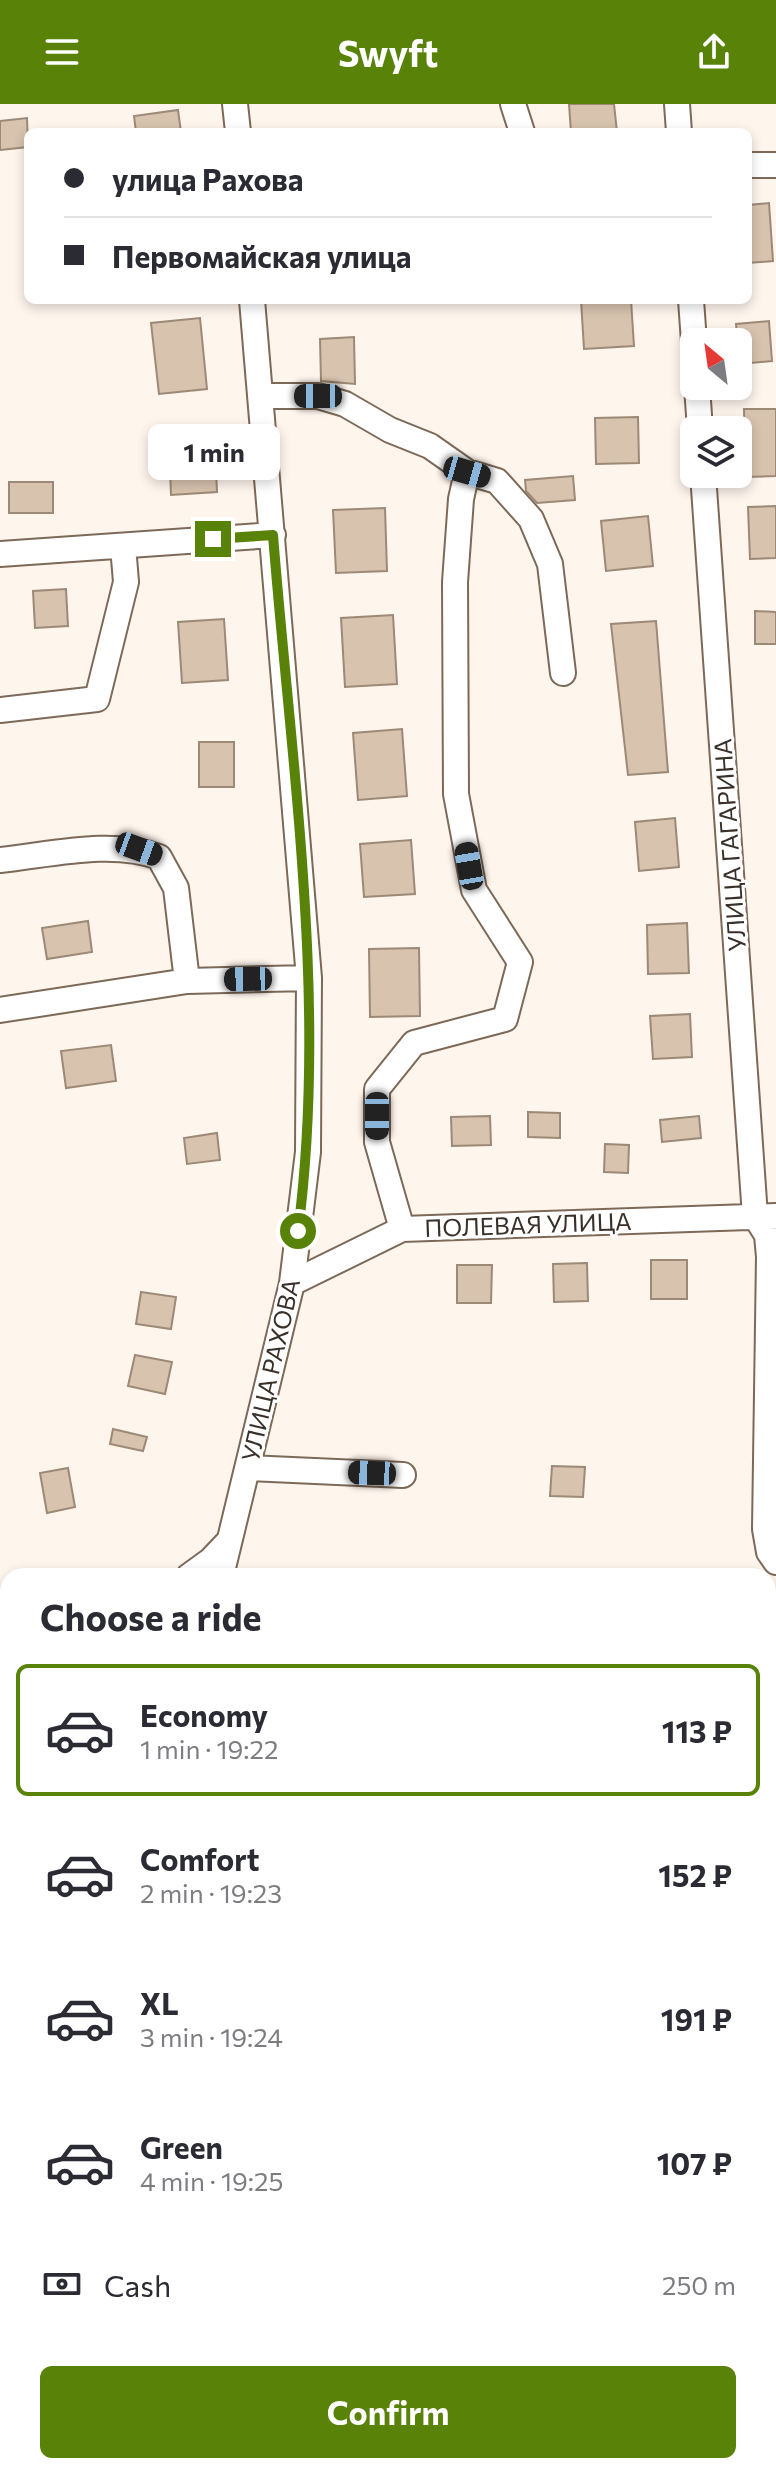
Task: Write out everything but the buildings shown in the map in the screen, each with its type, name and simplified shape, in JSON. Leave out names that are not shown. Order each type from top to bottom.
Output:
[{"type":"street","points":[[235,104],[238,128]]},
{"type":"street","points":[[513,104],[521,128]]},
{"type":"street","points":[[677,104],[679,128]]},
{"type":"street","points":[[752,165],[776,165]]},
{"type":"street","name":"УЛИЦА РАХОВА","points":[[223,1568],[292,1283],[308,1152],[309,978],[252,304]]},
{"type":"street","points":[[691,304],[693,328]]},
{"type":"street","points":[[260,396],[318,396],[345,404],[390,430],[430,446],[467,472],[497,481],[531,519],[550,564],[563,673]]},
{"type":"street","points":[[402,1229],[377,1142],[377,1089],[414,1043],[505,1019],[520,962],[474,890],[456,794],[455,582],[461,499],[467,472]]},
{"type":"street","name":"УЛИЦА ГАГАРИНА","points":[[704,488],[769,1257],[765,1529],[769,1552],[776,1562]]},
{"type":"street","points":[[0,554],[273,535]]},
{"type":"street","points":[[0,710],[97,699],[126,582],[123,546]]},
{"type":"street","points":[[0,860],[118,849],[139,849],[159,857],[176,888],[187,981]]},
{"type":"street","points":[[0,1010],[187,981],[309,978]]},
{"type":"street","name":"ПОЛЕВАЯ УЛИЦА","points":[[292,1283],[402,1229],[766,1216]]},
{"type":"street","points":[[248,1468],[403,1475]]},
{"type":"street","points":[[200,1568],[231,1539]]},
{"type":"route","points":[[213,539],[273,535],[309,978],[308,1152],[298,1231]]}]
